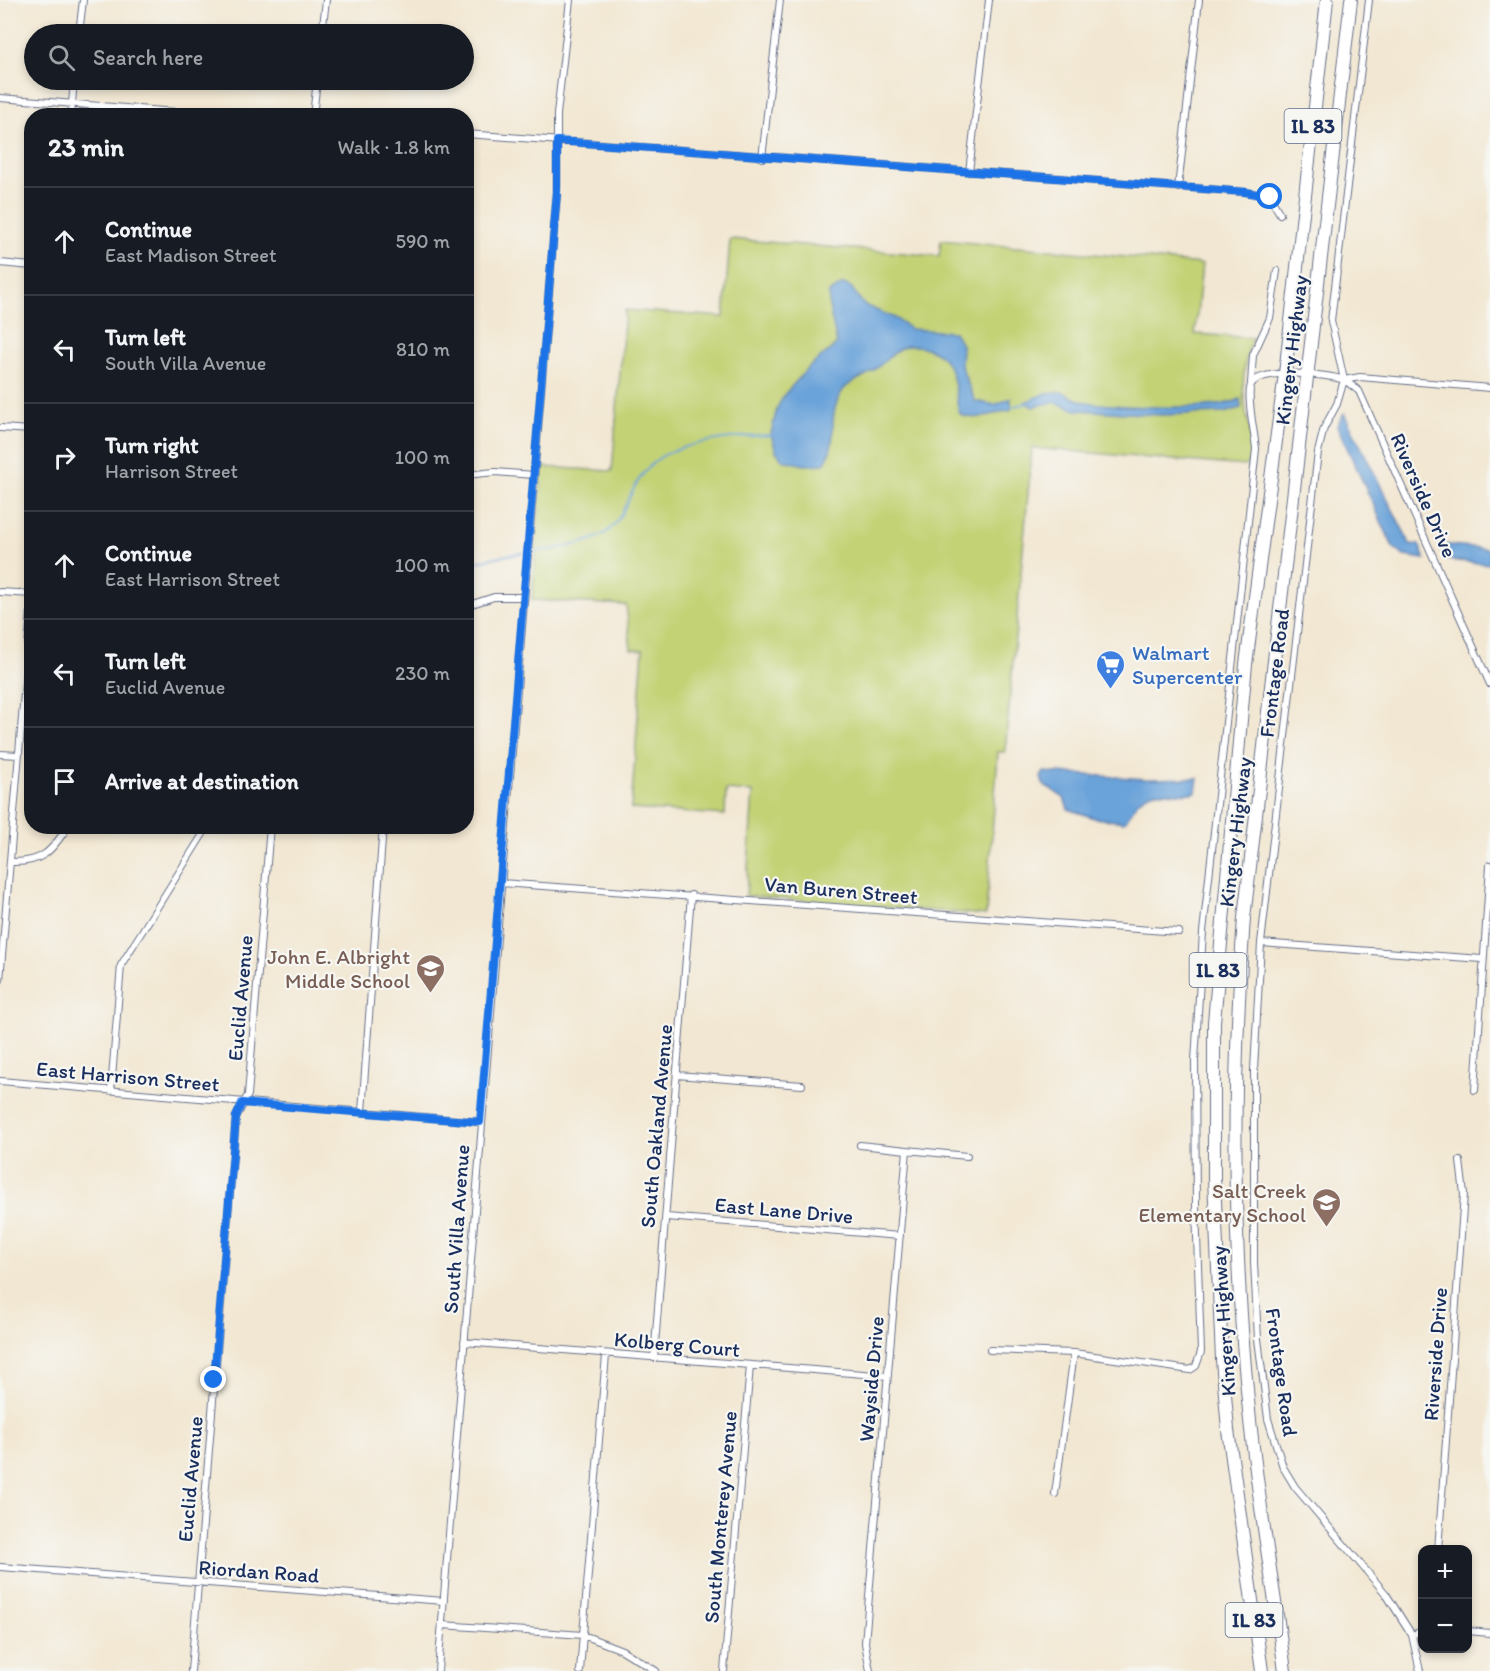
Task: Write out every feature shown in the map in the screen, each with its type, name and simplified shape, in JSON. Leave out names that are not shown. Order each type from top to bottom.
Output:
[{"type":"highway","name":"Kingery Highway","points":[[1262,1671],[1228,1430],[1222,1359],[1214,1178],[1214,1022],[1246,664],[1285,374],[1328,0]]},
{"type":"highway","name":"Kingery Highway","points":[[1285,1671],[1248,1400],[1237,1257],[1235,1121],[1244,918],[1351,0]]},
{"type":"highway","points":[[1246,1568],[1256,1671]]},
{"type":"street","points":[[80,24],[83,0]]},
{"type":"street","points":[[323,24],[326,0]]},
{"type":"street","name":"South Villa Avenue","points":[[438,1671],[480,1122],[557,192],[557,114],[570,0]]},
{"type":"street","points":[[762,158],[780,0]]},
{"type":"street","points":[[969,172],[989,0]]},
{"type":"street","points":[[1178,188],[1199,0]]},
{"type":"street","points":[[1344,380],[1331,321],[1369,0]]},
{"type":"street","points":[[72,108],[73,90]]},
{"type":"street","points":[[314,108],[316,90]]},
{"type":"street","points":[[0,98],[123,108]]},
{"type":"street","points":[[474,135],[1262,195],[1274,201],[1280,214]]},
{"type":"street","points":[[0,263],[24,265]]},
{"type":"street","name":"Frontage Road","points":[[990,1350],[1074,1353],[1190,1370],[1196,1366],[1201,1352],[1196,1207],[1196,1049],[1203,932],[1256,449],[1251,384],[1253,355],[1270,318],[1277,270]]},
{"type":"street","points":[[1251,384],[1257,377],[1267,373],[1344,380],[1360,377],[1490,388]]},
{"type":"street","name":"Riverside Drive","points":[[1344,380],[1359,391],[1366,404],[1490,684]]},
{"type":"street","name":"Frontage Road","points":[[1344,380],[1337,404],[1324,428],[1318,452],[1261,943],[1254,1070],[1254,1263],[1258,1339],[1268,1419],[1275,1448],[1295,1487],[1386,1594],[1412,1635],[1420,1671]]},
{"type":"street","points":[[0,428],[24,430]]},
{"type":"street","points":[[474,474],[495,472],[534,475]]},
{"type":"street","points":[[0,592],[24,595]]},
{"type":"street","points":[[474,603],[494,597],[523,597]]},
{"type":"street","points":[[0,980],[2,921],[11,862],[24,694]]},
{"type":"street","points":[[0,754],[19,755]]},
{"type":"street","points":[[11,862],[30,862],[48,852],[62,834]]},
{"type":"street","points":[[111,1091],[121,965],[203,834]]},
{"type":"street","name":"Euclid Avenue","points":[[191,1671],[236,1117],[248,1095],[269,834]]},
{"type":"street","points":[[362,1112],[382,834]]},
{"type":"street","points":[[1475,1090],[1490,865]]},
{"type":"street","name":"Van Buren Street","points":[[501,883],[1179,932]]},
{"type":"street","name":"South Oakland Avenue","points":[[654,1358],[691,896]]},
{"type":"street","points":[[1261,943],[1482,959]]},
{"type":"street","points":[[677,1075],[802,1085]]},
{"type":"street","name":"East Harrison Street","points":[[0,1081],[480,1122]]},
{"type":"street","points":[[860,1145],[967,1156]]},
{"type":"street","name":"Wayside Drive","points":[[870,1671],[865,1644],[907,1150]]},
{"type":"street","name":"Riverside Drive","points":[[1437,1545],[1464,1194],[1460,1161]]},
{"type":"street","name":"East Lane Drive","points":[[666,1217],[900,1236]]},
{"type":"street","name":"Kolberg Court","points":[[464,1342],[888,1376]]},
{"type":"street","points":[[1054,1494],[1074,1353]]},
{"type":"street","points":[[580,1671],[606,1355]]},
{"type":"street","name":"South Monterey Avenue","points":[[724,1671],[750,1366]]},
{"type":"street","name":"Riordan Road","points":[[0,1567],[444,1601]]},
{"type":"street","points":[[442,1625],[583,1635],[622,1650],[656,1671]]},
{"type":"street","points":[[1472,1631],[1490,1633]]},
{"type":"street","points":[[1412,1635],[1418,1633]]},
{"type":"green space","points":[[730,239],[939,256],[941,240],[1202,264],[1195,334],[1253,338],[1246,360],[1243,391],[1252,444],[1249,460],[1245,466],[1032,448],[1005,752],[998,752],[986,915],[746,896],[753,792],[726,790],[725,815],[631,809],[643,650],[631,649],[626,605],[532,600],[542,467],[612,471],[625,310],[724,317]]},
{"type":"water","points":[[843,284],[851,287],[864,305],[895,318],[911,329],[954,332],[962,345],[961,366],[975,401],[995,405],[1011,398],[1011,410],[977,417],[964,416],[959,413],[955,384],[944,358],[926,348],[906,346],[844,389],[834,410],[831,447],[824,464],[805,465],[783,460],[776,451],[771,434],[777,408],[784,395],[808,368],[837,344],[829,306],[829,293]]},
{"type":"water","points":[[1062,392],[1084,401],[1142,407],[1211,406],[1240,399],[1241,408],[1224,413],[1161,415],[1076,410],[1054,402],[1033,407],[1025,402],[1046,393]]},
{"type":"water","points":[[1344,413],[1410,544],[1419,545],[1425,559],[1404,556],[1393,547],[1337,426]]},
{"type":"water","points":[[1440,544],[1490,549],[1490,564],[1446,560]]},
{"type":"water","points":[[1044,772],[1146,779],[1198,778],[1196,792],[1182,794],[1154,792],[1138,801],[1124,822],[1094,818],[1068,809],[1064,798],[1043,784],[1041,777]]},
{"type":"waterway","points":[[1010,407],[1028,403]]},
{"type":"waterway","points":[[474,564],[498,557],[564,547],[596,538],[614,525],[647,469],[663,456],[677,449],[710,441],[773,435]]},
{"type":"place","name":"Walmart Supercenter","points":[[1111,690]]},
{"type":"place","name":"John E. Albright Middle School","points":[[431,994]]},
{"type":"place","name":"Salt Creek Elementary School","points":[[1327,1228]]},
{"type":"route","points":[[214,1380],[236,1117],[242,1103],[480,1122],[501,892],[557,192],[557,141],[762,158],[1246,192],[1270,197]]}]
